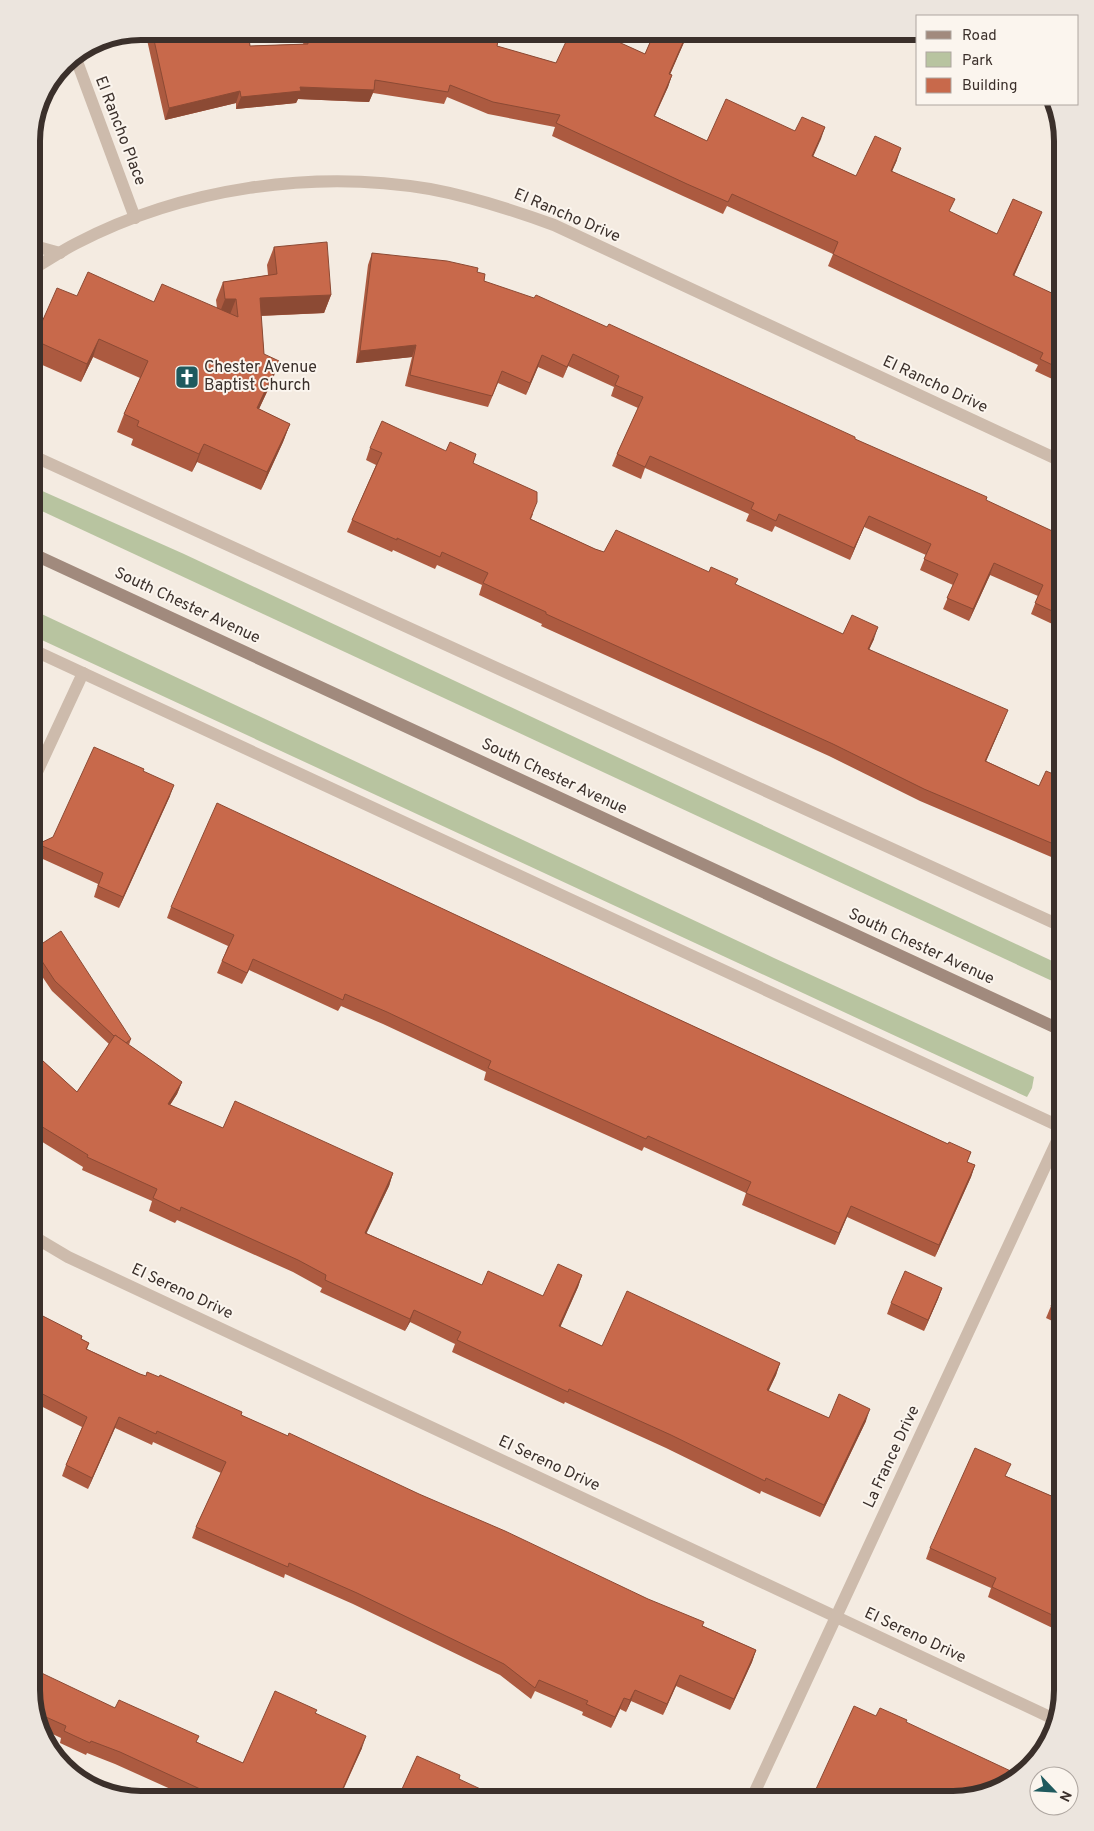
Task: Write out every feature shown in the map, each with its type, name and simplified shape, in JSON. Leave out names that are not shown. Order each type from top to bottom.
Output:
[{"type":"main road","name":"South Chester Avenue","points":[[40,557],[1054,1027]]},
{"type":"street","name":"El Rancho Place","points":[[78,63],[136,218]]},
{"type":"street","name":"El Rancho Drive","points":[[40,265],[78,243],[136,218],[173,205],[241,189],[301,183],[360,182],[430,189],[498,205],[554,225],[1054,458]]},
{"type":"street","points":[[40,247],[60,253]]},
{"type":"street","points":[[40,459],[1054,923]]},
{"type":"street","points":[[40,653],[1054,1124]]},
{"type":"street","points":[[40,766],[83,673]]},
{"type":"street","name":"La France Drive","points":[[755,1791],[1054,1147]]},
{"type":"street","name":"El Sereno Drive","points":[[40,1240],[68,1257],[1051,1717]]},
{"type":"green space","points":[[40,490],[184,554],[1054,962],[1054,982],[40,510]]},
{"type":"green space","points":[[40,613],[774,958],[1034,1077],[1032,1088],[1027,1097],[40,639]]},
{"type":"building","points":[[154,40],[249,40],[250,46],[308,44],[308,40],[498,40],[497,46],[556,63],[567,40],[614,40],[645,54],[651,40],[684,40],[669,74],[672,75],[654,116],[707,141],[726,99],[795,131],[802,117],[825,127],[812,156],[856,176],[875,136],[901,148],[891,171],[955,199],[949,211],[997,234],[1013,199],[1042,212],[1013,275],[1054,294],[1054,366],[1040,359],[1043,353],[833,254],[838,242],[732,194],[728,202],[687,184],[556,123],[560,115],[493,102],[450,85],[448,92],[375,80],[374,90],[300,87],[301,91],[241,97],[240,91],[169,108]]},
{"type":"building","points":[[327,242],[331,295],[260,298],[264,354],[279,361],[257,408],[290,424],[267,472],[204,444],[199,454],[137,426],[139,421],[124,414],[148,361],[99,339],[87,364],[40,343],[40,326],[57,288],[77,296],[88,272],[154,302],[162,284],[238,317],[236,299],[225,299],[223,282],[277,274],[274,247]]},
{"type":"building","points":[[372,253],[447,261],[478,268],[477,272],[485,274],[484,281],[534,298],[536,295],[607,327],[609,324],[855,437],[855,439],[987,497],[986,500],[1054,532],[1054,612],[1035,603],[1043,585],[994,563],[973,609],[947,598],[958,574],[924,559],[931,544],[869,516],[854,548],[779,514],[776,521],[751,509],[754,503],[650,456],[645,467],[617,454],[643,397],[615,385],[619,376],[573,354],[567,367],[542,355],[530,383],[502,371],[492,396],[410,375],[416,345],[360,351]]},
{"type":"building","points":[[382,421],[446,451],[450,442],[476,454],[473,463],[537,492],[537,502],[530,519],[595,549],[604,552],[616,530],[709,572],[711,567],[738,579],[735,584],[843,634],[852,615],[878,627],[868,649],[1008,710],[985,761],[1039,786],[1046,771],[1054,774],[1054,844],[924,789],[833,744],[546,614],[546,612],[483,583],[488,573],[442,552],[440,557],[352,520],[382,453],[370,448]]},
{"type":"building","points":[[94,747],[144,769],[143,771],[174,785],[123,897],[98,886],[103,873],[40,845],[40,843],[53,837]]},
{"type":"building","points":[[217,803],[948,1144],[949,1142],[971,1152],[967,1162],[975,1165],[939,1245],[851,1206],[839,1233],[746,1193],[751,1182],[648,1136],[646,1139],[488,1068],[491,1061],[387,1012],[345,994],[343,1000],[253,959],[247,973],[222,961],[234,935],[171,907]]},
{"type":"building","points":[[61,931],[131,1039],[126,1043],[114,1036],[55,981],[40,958],[40,945]]},
{"type":"building","points":[[115,1035],[182,1082],[168,1104],[223,1128],[235,1101],[393,1173],[365,1233],[482,1285],[488,1271],[543,1296],[558,1264],[582,1275],[559,1326],[602,1346],[627,1291],[780,1363],[767,1390],[829,1418],[839,1394],[870,1409],[824,1505],[766,1478],[765,1481],[671,1435],[569,1389],[568,1392],[457,1340],[461,1332],[414,1310],[410,1319],[325,1280],[326,1275],[298,1260],[181,1207],[180,1211],[153,1198],[157,1189],[87,1157],[88,1155],[40,1125],[40,1058],[77,1092]]},
{"type":"building","points":[[905,1271],[942,1288],[928,1320],[891,1303]]},
{"type":"building","points":[[40,1315],[82,1336],[81,1339],[89,1343],[86,1349],[140,1374],[146,1376],[147,1372],[159,1377],[160,1375],[242,1412],[241,1415],[288,1436],[289,1433],[419,1494],[505,1531],[648,1599],[704,1622],[702,1626],[756,1650],[734,1699],[680,1675],[667,1704],[635,1690],[630,1700],[624,1698],[615,1717],[586,1704],[588,1701],[539,1680],[535,1688],[504,1664],[357,1593],[289,1563],[288,1567],[196,1527],[226,1462],[157,1431],[156,1434],[119,1417],[92,1478],[66,1465],[87,1417],[40,1393]]},
{"type":"building","points":[[975,1448],[1011,1464],[1005,1476],[1054,1497],[1054,1616],[992,1587],[996,1578],[930,1548]]},
{"type":"building","points":[[40,1672],[115,1708],[119,1700],[199,1736],[196,1742],[243,1763],[275,1691],[317,1710],[315,1713],[366,1736],[342,1791],[204,1791],[120,1752],[91,1741],[90,1743],[64,1731],[66,1726],[44,1716],[40,1696]]},
{"type":"building","points":[[854,1706],[876,1716],[880,1708],[1012,1772],[985,1786],[959,1791],[815,1791]]},
{"type":"building","points":[[417,1756],[460,1775],[459,1779],[485,1791],[401,1791]]},
{"type":"place","name":"Chester Avenue Baptist Church","points":[[187,377]]}]
